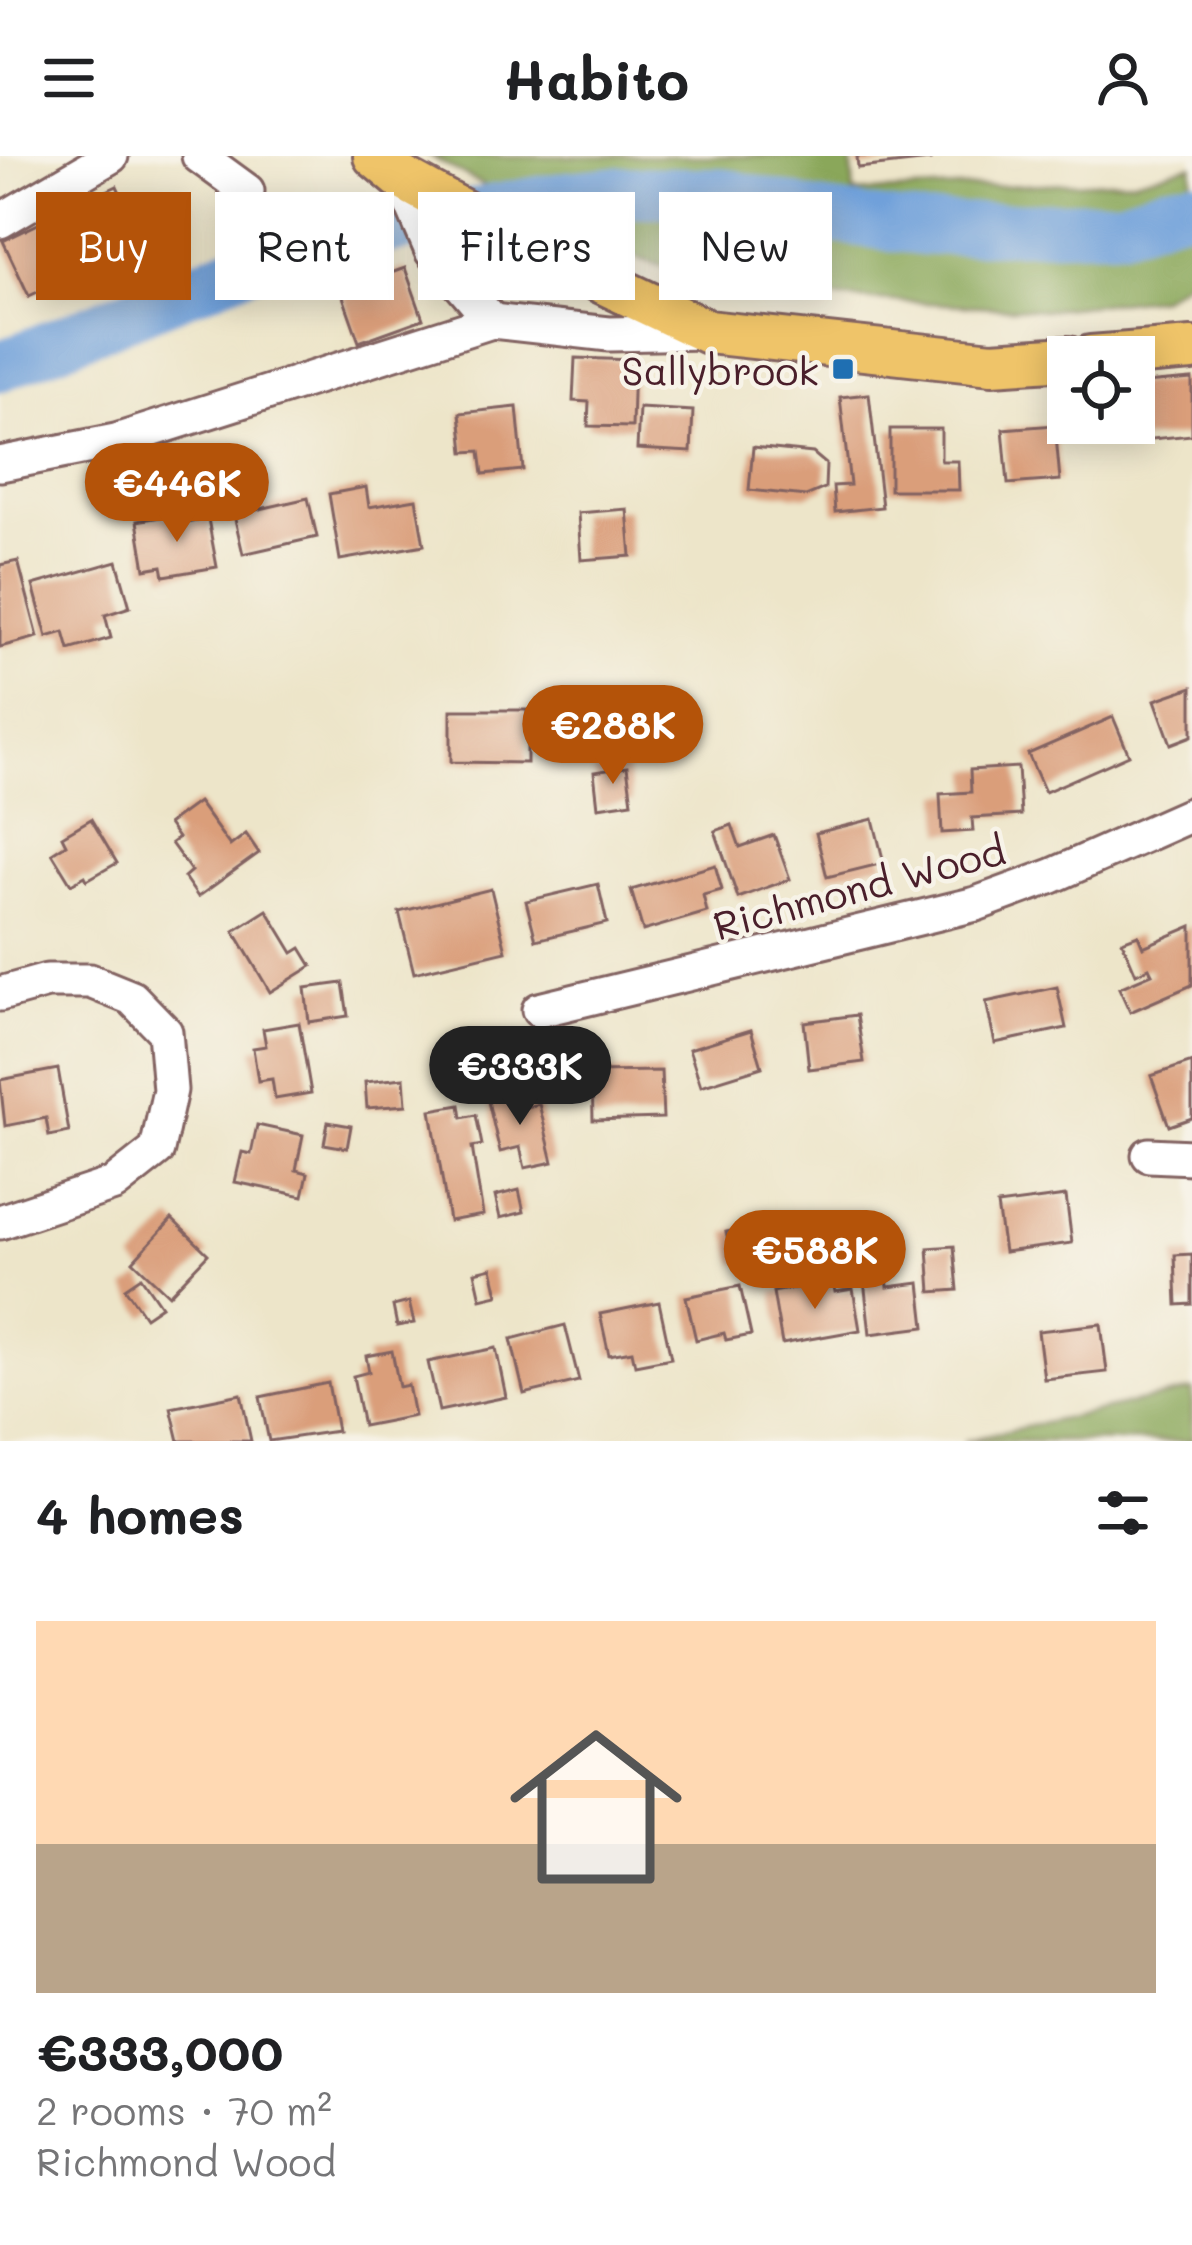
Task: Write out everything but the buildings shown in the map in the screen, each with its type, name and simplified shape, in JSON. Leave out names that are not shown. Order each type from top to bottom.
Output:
[{"type":"main road","points":[[387,166],[523,244],[708,332],[992,363],[1047,359]]},
{"type":"main road","points":[[1155,352],[1192,349]]},
{"type":"street","points":[[0,220],[111,156]]},
{"type":"street","points":[[199,156],[247,191]]},
{"type":"street","points":[[387,166],[432,251],[492,321]]},
{"type":"street","points":[[0,464],[116,441],[492,321],[608,334],[708,332]]},
{"type":"street","name":"Richmond Wood","points":[[538,1010],[976,904],[1052,877],[1192,814]]},
{"type":"street","points":[[0,994],[47,981],[90,981],[132,998],[165,1032],[170,1090],[157,1150],[114,1184],[0,1222]]},
{"type":"street","points":[[1149,1155],[1192,1157]]},
{"type":"green space","points":[[430,156],[851,156],[854,193],[1134,180],[1192,165],[1192,276],[1161,297],[1043,310],[832,297],[832,192],[659,192],[659,265],[635,257],[635,192],[495,192]]},
{"type":"green space","points":[[1192,1390],[1192,1441],[963,1441]]},
{"type":"waterway","points":[[0,366],[297,245],[566,197],[617,192],[722,193],[813,215],[924,230],[1123,225],[1192,206]]},
{"type":"place","name":"Sallybrook","points":[[843,369]]}]
